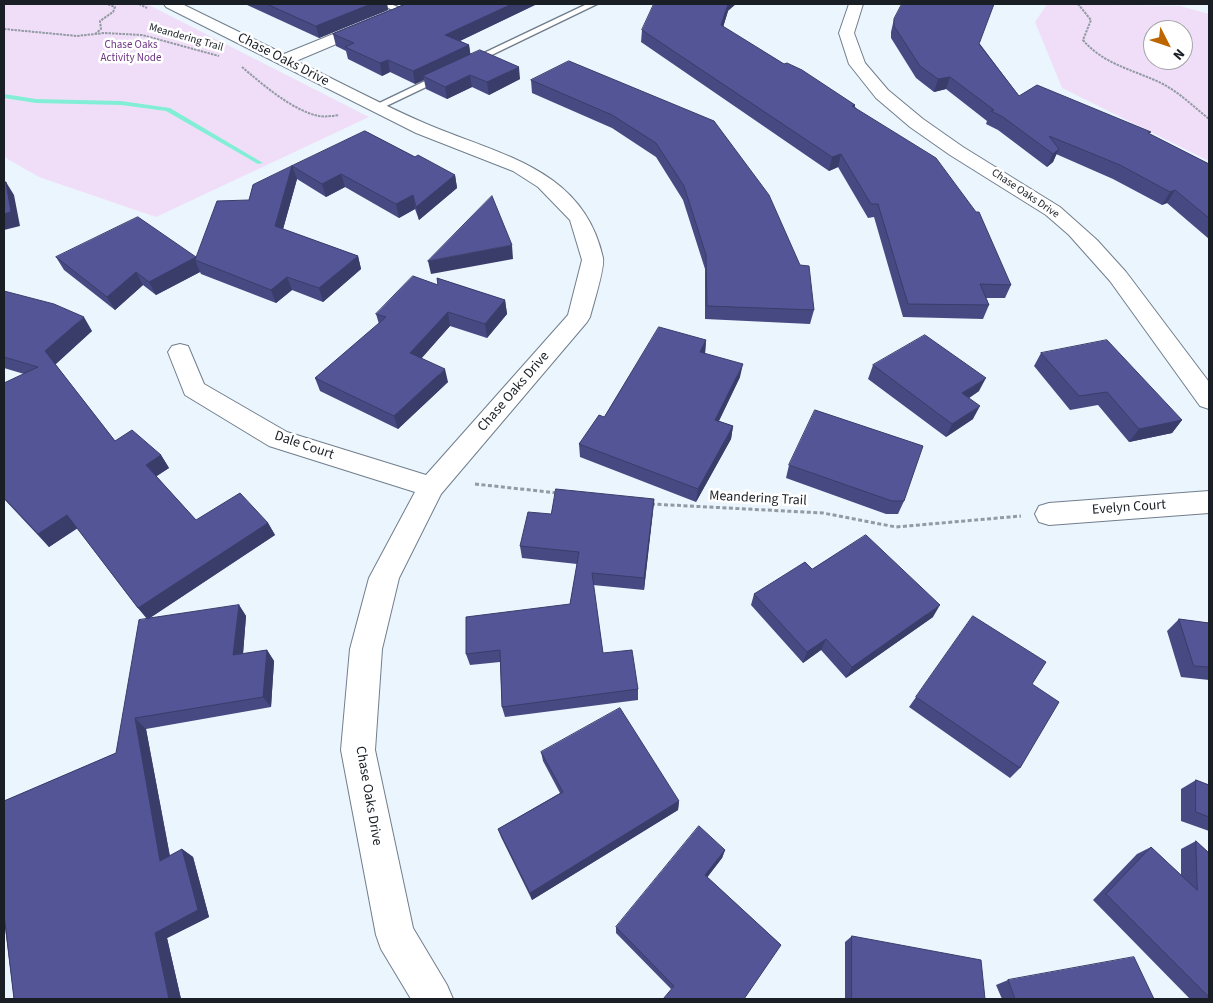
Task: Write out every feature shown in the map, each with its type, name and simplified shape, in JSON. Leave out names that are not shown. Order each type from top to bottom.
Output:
[{"type":"street","name":"Chase Oaks Drive","points":[[170,4],[376,107],[520,168],[545,184],[579,218],[593,260],[578,318],[431,487],[384,578],[366,648],[358,750],[395,935],[432,999]]},
{"type":"street","points":[[284,60],[419,4]]},
{"type":"street","name":"Chase Oaks Drive","points":[[856,4],[847,24],[847,41],[858,64],[876,89],[905,116],[941,142],[1054,211],[1091,245],[1122,281],[1209,400]]},
{"type":"street","name":"Dale Court","points":[[180,352],[194,389],[278,439],[431,487]]},
{"type":"street","name":"Evelyn Court","points":[[1049,514],[1209,502]]},
{"type":"lane","points":[[384,4],[402,11]]},
{"type":"lane","points":[[376,107],[593,4]]},
{"type":"path","points":[[95,34],[101,29],[100,21],[113,12],[115,7],[107,4]]},
{"type":"path","points":[[1078,4],[1091,20],[1083,40],[1089,50],[1105,60],[1163,84],[1184,98],[1209,119]]},
{"type":"path","name":"Meandering Trail","points":[[4,29],[77,36],[95,34],[142,35],[187,46],[201,53],[223,57]]},
{"type":"path","name":"Meandering Trail","points":[[236,62],[254,79],[308,112],[321,116],[340,115],[376,107]]},
{"type":"path","points":[[471,483],[562,494]]},
{"type":"path","name":"Meandering Trail","points":[[648,503],[823,513],[896,527],[1049,514]]},
{"type":"green space","name":"Chase Oaks Activity Node","points":[[4,4],[147,4],[369,117],[156,217],[39,177],[4,157]]},
{"type":"green space","points":[[1047,4],[1180,6],[1209,14],[1209,161],[1062,88],[1035,22]]},
{"type":"building","points":[[267,4],[371,4],[316,26]]},
{"type":"building","points":[[406,4],[512,4],[445,35],[469,45],[413,71],[388,60],[380,63],[345,47],[354,43],[333,34]]},
{"type":"building","points":[[654,4],[728,4],[721,25],[784,64],[787,63],[802,70],[855,105],[852,106],[936,158],[976,212],[979,212],[1011,285],[980,284],[989,305],[908,304],[878,204],[871,204],[841,154],[832,157],[642,30]]},
{"type":"building","points":[[902,4],[994,4],[979,44],[1019,96],[1037,85],[1151,132],[1148,133],[1209,164],[1209,218],[1175,190],[1170,192],[1120,165],[1049,136],[1059,149],[1053,154],[1003,117],[991,111],[994,110],[950,77],[938,79],[920,66],[894,26],[894,19]]},
{"type":"building","points":[[480,50],[519,67],[487,82],[470,75],[445,87],[423,76]]},
{"type":"building","points":[[569,61],[714,121],[769,195],[800,265],[809,266],[814,310],[707,306],[706,255],[684,186],[656,143],[612,115],[531,80]]},
{"type":"building","points":[[365,131],[415,157],[418,155],[455,175],[416,207],[413,195],[396,204],[341,174],[322,184],[292,166]]},
{"type":"building","points":[[292,166],[275,226],[358,256],[319,288],[287,277],[271,290],[195,260],[217,201],[249,200],[253,185]]},
{"type":"building","points":[[4,182],[6,182],[11,212],[4,214]]},
{"type":"building","points":[[492,196],[512,245],[428,261]]},
{"type":"building","points":[[138,217],[196,257],[149,282],[136,272],[107,297],[56,257]]},
{"type":"building","points":[[413,276],[438,285],[437,278],[505,300],[485,324],[448,312],[410,353],[445,369],[394,416],[315,378],[386,317],[376,314]]},
{"type":"building","points":[[4,291],[54,304],[84,317],[45,351],[115,441],[132,430],[161,455],[146,465],[196,520],[240,493],[268,523],[138,608],[67,515],[38,534],[4,498],[4,383],[38,367],[4,357]]},
{"type":"building","points":[[659,327],[706,340],[700,352],[743,364],[715,420],[733,426],[698,489],[579,444],[599,415],[604,417]]},
{"type":"building","points":[[925,335],[986,378],[962,393],[980,406],[952,424],[873,365]]},
{"type":"building","points":[[1107,340],[1182,420],[1139,429],[1107,392],[1079,396],[1041,353]]},
{"type":"building","points":[[815,410],[923,446],[904,501],[892,501],[789,465]]},
{"type":"building","points":[[556,489],[654,499],[644,578],[592,573],[603,653],[632,650],[638,689],[502,707],[500,650],[466,654],[466,617],[570,604],[579,552],[520,546],[528,512],[551,514]]},
{"type":"building","points":[[866,535],[940,605],[852,667],[826,639],[807,652],[754,594],[805,562],[812,569]]},
{"type":"building","points":[[239,605],[233,655],[267,650],[263,697],[135,718],[160,861],[182,849],[198,910],[155,933],[169,999],[14,999],[4,914],[4,801],[116,753],[139,620]]},
{"type":"building","points":[[973,616],[1046,662],[1032,684],[1059,702],[1020,768],[916,697]]},
{"type":"building","points":[[1179,619],[1209,623],[1209,667],[1194,666]]},
{"type":"building","points":[[620,708],[679,801],[530,893],[498,829],[563,792],[541,752]]},
{"type":"building","points":[[1196,780],[1209,785],[1209,817],[1196,812]]},
{"type":"building","points":[[699,826],[725,850],[705,875],[781,945],[744,999],[663,999],[674,986],[616,927]]},
{"type":"building","points":[[1196,841],[1209,853],[1209,997],[1106,894],[1151,847],[1197,890]]},
{"type":"building","points":[[852,936],[981,960],[985,999],[852,999]]},
{"type":"building","points":[[1134,957],[1154,999],[1015,999],[1008,980]]},
{"type":"waterway","points":[[4,96],[36,101],[121,103],[168,109],[260,163]]}]
